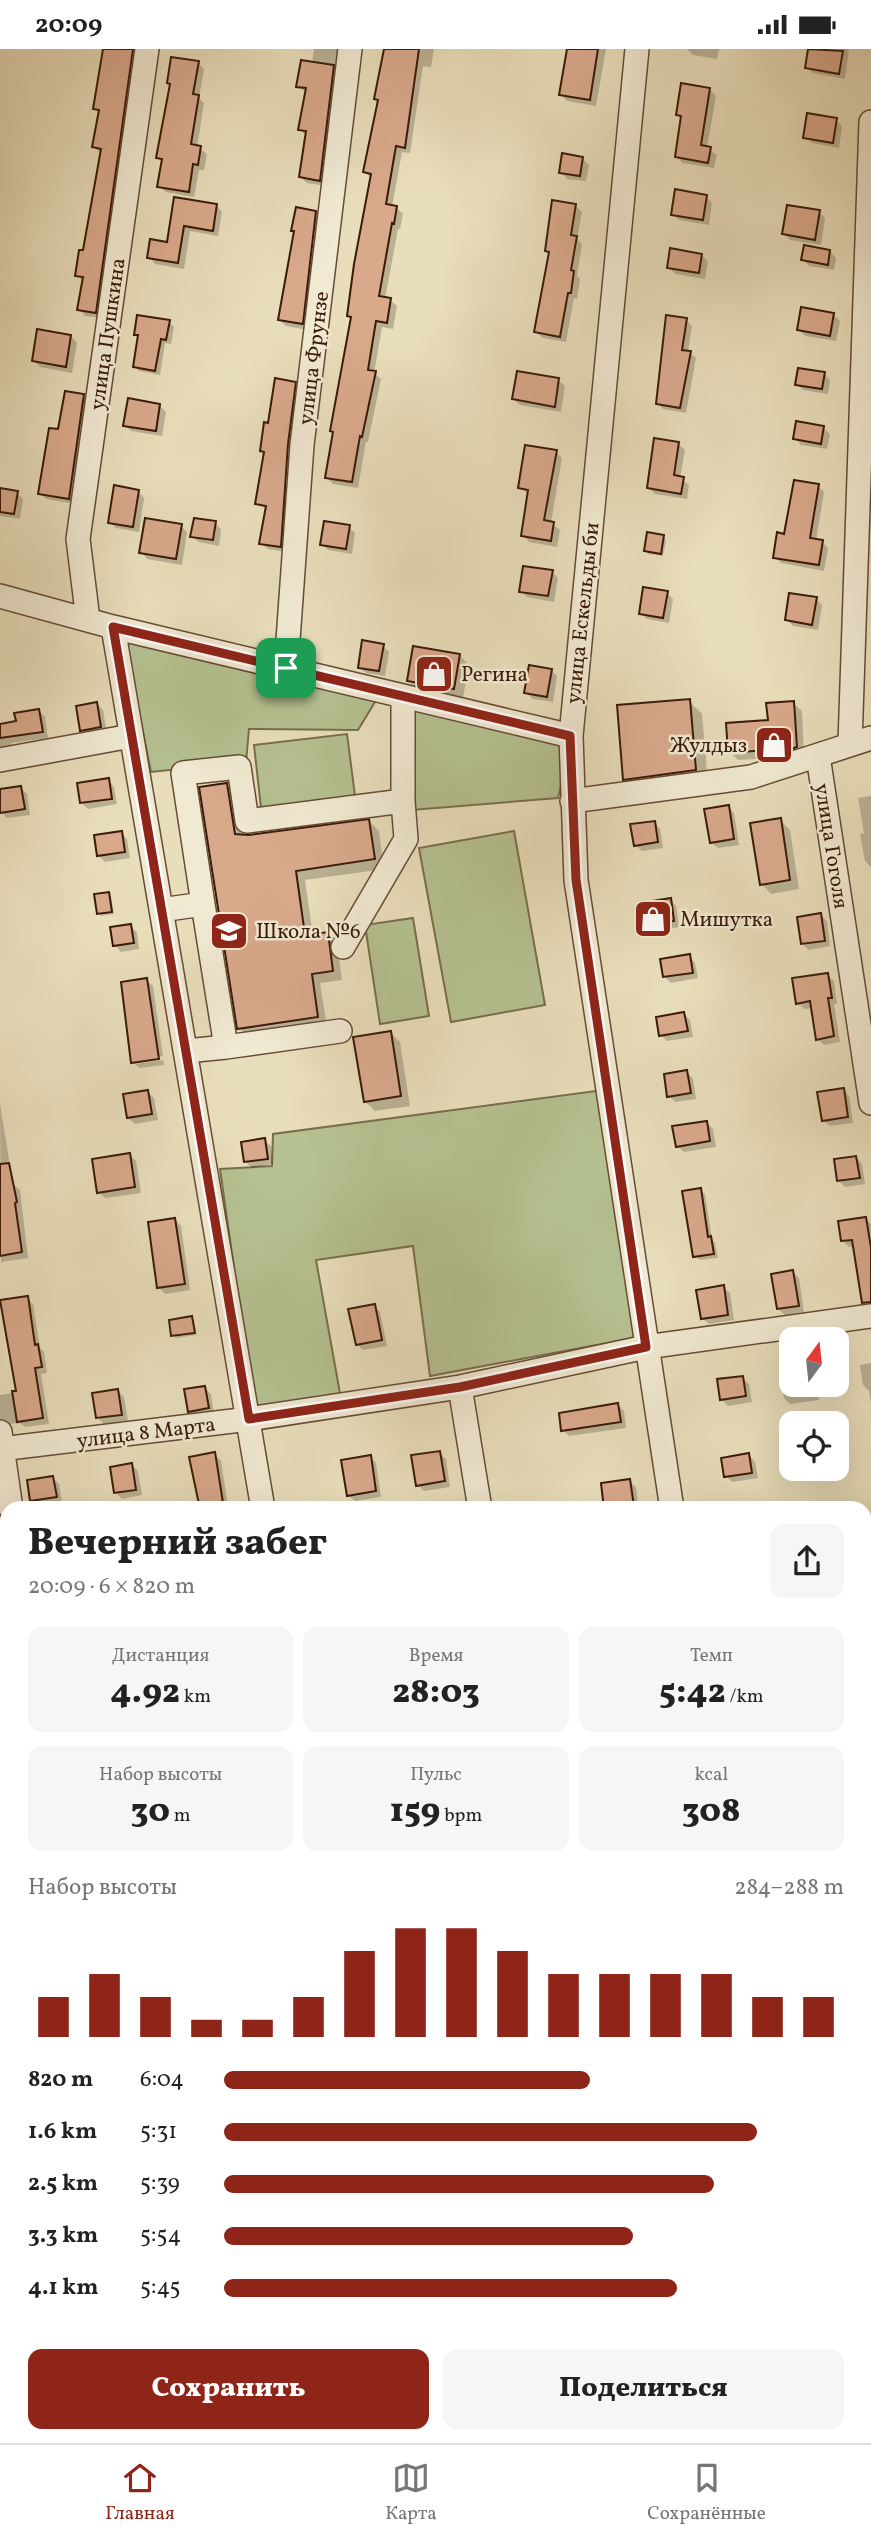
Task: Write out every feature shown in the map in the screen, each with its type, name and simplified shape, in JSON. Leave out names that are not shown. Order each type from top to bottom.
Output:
[{"type":"street","name":"улица Пушкина","points":[[88,620],[78,539],[146,49]]},
{"type":"street","name":"улица Фрунзе","points":[[286,668],[302,445],[351,49]]},
{"type":"street","name":"улица Ескельды би","points":[[637,49],[570,736],[576,880],[671,1501]]},
{"type":"street","points":[[572,801],[751,777],[860,741],[871,122]]},
{"type":"street","points":[[0,596],[113,627],[570,736]]},
{"type":"street","points":[[113,627],[262,1501]]},
{"type":"street","points":[[343,947],[406,839],[403,801],[403,696]]},
{"type":"street","points":[[0,759],[131,736]]},
{"type":"street","name":"улица Гоголя","points":[[818,756],[871,1103]]},
{"type":"street","points":[[226,1047],[183,773],[239,767],[247,821],[403,801]]},
{"type":"street","points":[[161,910],[204,904]]},
{"type":"street","points":[[186,1051],[340,1031]]},
{"type":"street","name":"улица 8 Марта","points":[[1,1443],[249,1419],[460,1387],[646,1347],[871,1316]]},
{"type":"street","points":[[460,1387],[479,1501]]},
{"type":"street","points":[[1,1443],[10,1501]]},
{"type":"green space","points":[[124,638],[378,697],[358,730],[249,729],[246,762],[151,772]]},
{"type":"green space","points":[[410,702],[571,741],[558,798],[412,810]]},
{"type":"green space","points":[[347,734],[355,796],[261,808],[254,745]]},
{"type":"green space","points":[[514,831],[545,1005],[451,1022],[419,848]]},
{"type":"green space","points":[[413,918],[429,1016],[380,1024],[365,925]]},
{"type":"green space","points":[[603,1090],[634,1338],[430,1376],[413,1246],[316,1260],[341,1399],[254,1409],[220,1169],[272,1166],[273,1134]]},
{"type":"building","points":[[103,49],[133,49],[96,313],[77,310],[83,277],[75,276],[79,250],[83,250],[101,149],[92,147],[99,110],[93,109]]},
{"type":"building","points":[[384,49],[419,49],[405,148],[396,146],[386,204],[397,206],[379,296],[391,298],[387,323],[376,321],[368,370],[376,371],[352,482],[325,478],[333,432],[330,431],[351,317],[347,316],[354,264],[371,174],[363,172],[378,100],[374,99]]},
{"type":"building","points":[[567,49],[598,49],[590,100],[559,95]]},
{"type":"building","points":[[808,49],[843,51],[839,74],[805,68]]},
{"type":"building","points":[[171,57],[199,61],[193,94],[199,95],[191,144],[201,146],[198,165],[193,164],[189,192],[157,187],[162,159],[156,158],[170,84],[167,83]]},
{"type":"building","points":[[301,60],[334,65],[320,181],[299,177],[306,131],[298,130],[306,88],[296,87]]},
{"type":"building","points":[[681,83],[710,88],[701,145],[711,147],[708,163],[675,157],[681,116],[676,115]]},
{"type":"building","points":[[807,113],[837,118],[833,143],[803,138]]},
{"type":"building","points":[[562,153],[583,157],[580,176],[559,173]]},
{"type":"building","points":[[675,189],[707,195],[703,220],[671,215]]},
{"type":"building","points":[[174,197],[217,204],[213,231],[184,226],[178,263],[147,258],[150,239],[167,242]]},
{"type":"building","points":[[552,200],[576,204],[571,235],[577,236],[571,270],[574,271],[560,337],[534,332],[549,252],[545,251]]},
{"type":"building","points":[[787,205],[820,210],[815,240],[782,234]]},
{"type":"building","points":[[296,207],[316,211],[303,324],[278,320]]},
{"type":"building","points":[[804,245],[830,250],[828,265],[801,260]]},
{"type":"building","points":[[670,248],[702,254],[699,273],[667,268]]},
{"type":"building","points":[[801,307],[834,313],[830,336],[797,330]]},
{"type":"building","points":[[137,315],[170,320],[166,340],[161,339],[155,371],[133,367],[138,335],[134,335]]},
{"type":"building","points":[[666,315],[687,318],[682,350],[691,351],[680,408],[656,404]]},
{"type":"building","points":[[37,329],[71,335],[66,367],[32,361]]},
{"type":"building","points":[[798,368],[825,372],[822,389],[795,385]]},
{"type":"building","points":[[517,371],[559,378],[555,407],[512,399]]},
{"type":"building","points":[[275,378],[296,382],[288,444],[281,547],[259,544],[266,506],[255,504],[264,452],[260,451],[264,422],[268,423]]},
{"type":"building","points":[[65,391],[84,394],[69,499],[38,494],[49,428],[58,429]]},
{"type":"building","points":[[128,398],[160,404],[156,431],[123,426]]},
{"type":"building","points":[[796,421],[824,426],[821,444],[793,439]]},
{"type":"building","points":[[654,438],[679,442],[674,475],[684,477],[681,494],[647,488]]},
{"type":"building","points":[[525,445],[557,450],[544,520],[554,522],[551,541],[521,536],[528,490],[518,488]]},
{"type":"building","points":[[794,480],[819,484],[810,538],[823,540],[819,565],[773,558],[777,532],[784,534]]},
{"type":"building","points":[[114,485],[139,490],[133,527],[108,523]]},
{"type":"building","points":[[0,488],[18,491],[14,514],[0,512]]},
{"type":"building","points":[[145,518],[182,524],[176,559],[139,553]]},
{"type":"building","points":[[194,518],[216,521],[213,540],[190,537]]},
{"type":"building","points":[[324,521],[350,525],[346,549],[320,545]]},
{"type":"building","points":[[647,532],[664,535],[661,554],[644,551]]},
{"type":"building","points":[[523,566],[553,570],[548,596],[519,592]]},
{"type":"building","points":[[643,587],[668,591],[663,618],[639,614]]},
{"type":"building","points":[[789,593],[817,597],[812,625],[785,620]]},
{"type":"building","points":[[362,640],[384,644],[379,671],[358,668]]},
{"type":"building","points":[[413,646],[460,654],[454,689],[407,681]]},
{"type":"building","points":[[529,665],[552,669],[547,697],[524,693]]},
{"type":"building","points":[[690,699],[696,770],[623,780],[617,705]]},
{"type":"building","points":[[794,701],[797,747],[770,756],[769,750],[728,753],[726,723],[768,720],[766,703]]},
{"type":"building","points":[[97,702],[101,727],[80,731],[76,706]]},
{"type":"building","points":[[39,709],[43,732],[0,738],[0,724],[16,721],[14,713]]},
{"type":"building","points":[[109,778],[112,799],[80,803],[77,783]]},
{"type":"building","points":[[227,783],[235,834],[249,835],[369,819],[375,859],[296,871],[305,935],[328,932],[333,971],[312,974],[318,1017],[237,1029],[199,787]]},
{"type":"building","points":[[21,786],[25,809],[0,813],[0,789]]},
{"type":"building","points":[[729,805],[734,839],[710,843],[704,809]]},
{"type":"building","points":[[781,818],[790,880],[760,885],[750,823]]},
{"type":"building","points":[[655,821],[658,842],[634,846],[630,824]]},
{"type":"building","points":[[122,831],[125,852],[97,856],[94,835]]},
{"type":"building","points":[[109,892],[112,912],[97,914],[94,894]]},
{"type":"building","points":[[671,898],[674,921],[649,925],[646,902]]},
{"type":"building","points":[[821,913],[825,941],[801,944],[797,917]]},
{"type":"building","points":[[131,924],[134,943],[113,946],[110,927]]},
{"type":"building","points":[[690,954],[693,973],[663,977],[660,959]]},
{"type":"building","points":[[828,973],[832,998],[828,998],[834,1036],[816,1040],[810,1001],[796,1004],[792,978]]},
{"type":"building","points":[[147,978],[159,1059],[131,1063],[121,982]]},
{"type":"building","points":[[684,1012],[688,1031],[659,1036],[656,1017]]},
{"type":"building","points":[[391,1031],[401,1096],[364,1102],[353,1037]]},
{"type":"building","points":[[687,1070],[691,1093],[667,1097],[664,1074]]},
{"type":"building","points":[[844,1088],[848,1117],[822,1121],[817,1092]]},
{"type":"building","points":[[148,1090],[152,1114],[127,1118],[123,1094]]},
{"type":"building","points":[[707,1121],[710,1141],[676,1147],[672,1126]]},
{"type":"building","points":[[265,1138],[268,1159],[244,1162],[241,1142]]},
{"type":"building","points":[[130,1153],[135,1187],[97,1193],[92,1159]]},
{"type":"building","points":[[856,1156],[860,1178],[837,1181],[834,1159]]},
{"type":"building","points":[[9,1163],[17,1202],[22,1252],[0,1256],[0,1164]]},
{"type":"building","points":[[701,1188],[708,1237],[711,1236],[714,1254],[693,1257],[682,1191]]},
{"type":"building","points":[[866,1217],[871,1248],[871,1302],[862,1303],[852,1240],[841,1241],[838,1221]]},
{"type":"building","points":[[175,1218],[185,1284],[157,1288],[148,1222]]},
{"type":"building","points":[[793,1270],[799,1306],[777,1309],[771,1274]]},
{"type":"building","points":[[724,1285],[728,1315],[701,1319],[696,1290]]},
{"type":"building","points":[[28,1296],[35,1345],[38,1344],[42,1367],[35,1368],[43,1418],[17,1422],[12,1391],[16,1391],[0,1300]]},
{"type":"building","points":[[375,1304],[382,1340],[356,1345],[348,1309]]},
{"type":"building","points":[[192,1316],[195,1333],[171,1336],[169,1320]]},
{"type":"building","points":[[743,1376],[746,1396],[720,1400],[717,1379]]},
{"type":"building","points":[[205,1386],[209,1408],[188,1412],[184,1389]]},
{"type":"building","points":[[118,1389],[122,1415],[96,1418],[92,1393]]},
{"type":"building","points":[[618,1403],[621,1422],[561,1431],[559,1413]]},
{"type":"building","points":[[440,1451],[445,1481],[416,1486],[411,1455]]},
{"type":"building","points":[[215,1452],[223,1501],[198,1501],[189,1457]]},
{"type":"building","points":[[749,1453],[752,1473],[724,1477],[721,1458]]},
{"type":"building","points":[[371,1455],[376,1491],[347,1496],[341,1460]]},
{"type":"building","points":[[132,1463],[136,1490],[114,1493],[110,1467]]},
{"type":"building","points":[[53,1476],[57,1497],[30,1501],[27,1480]]},
{"type":"building","points":[[630,1479],[633,1501],[603,1501],[601,1483]]},
{"type":"place","name":"Регина","points":[[434,674]]},
{"type":"place","name":"Жулдыз","points":[[774,745]]},
{"type":"place","name":"Мишутка","points":[[653,919]]},
{"type":"place","name":"Школа №6","points":[[229,931]]},
{"type":"route","points":[[113,627],[286,668],[570,736],[576,880],[646,1347],[460,1387],[249,1419],[113,627]]}]
